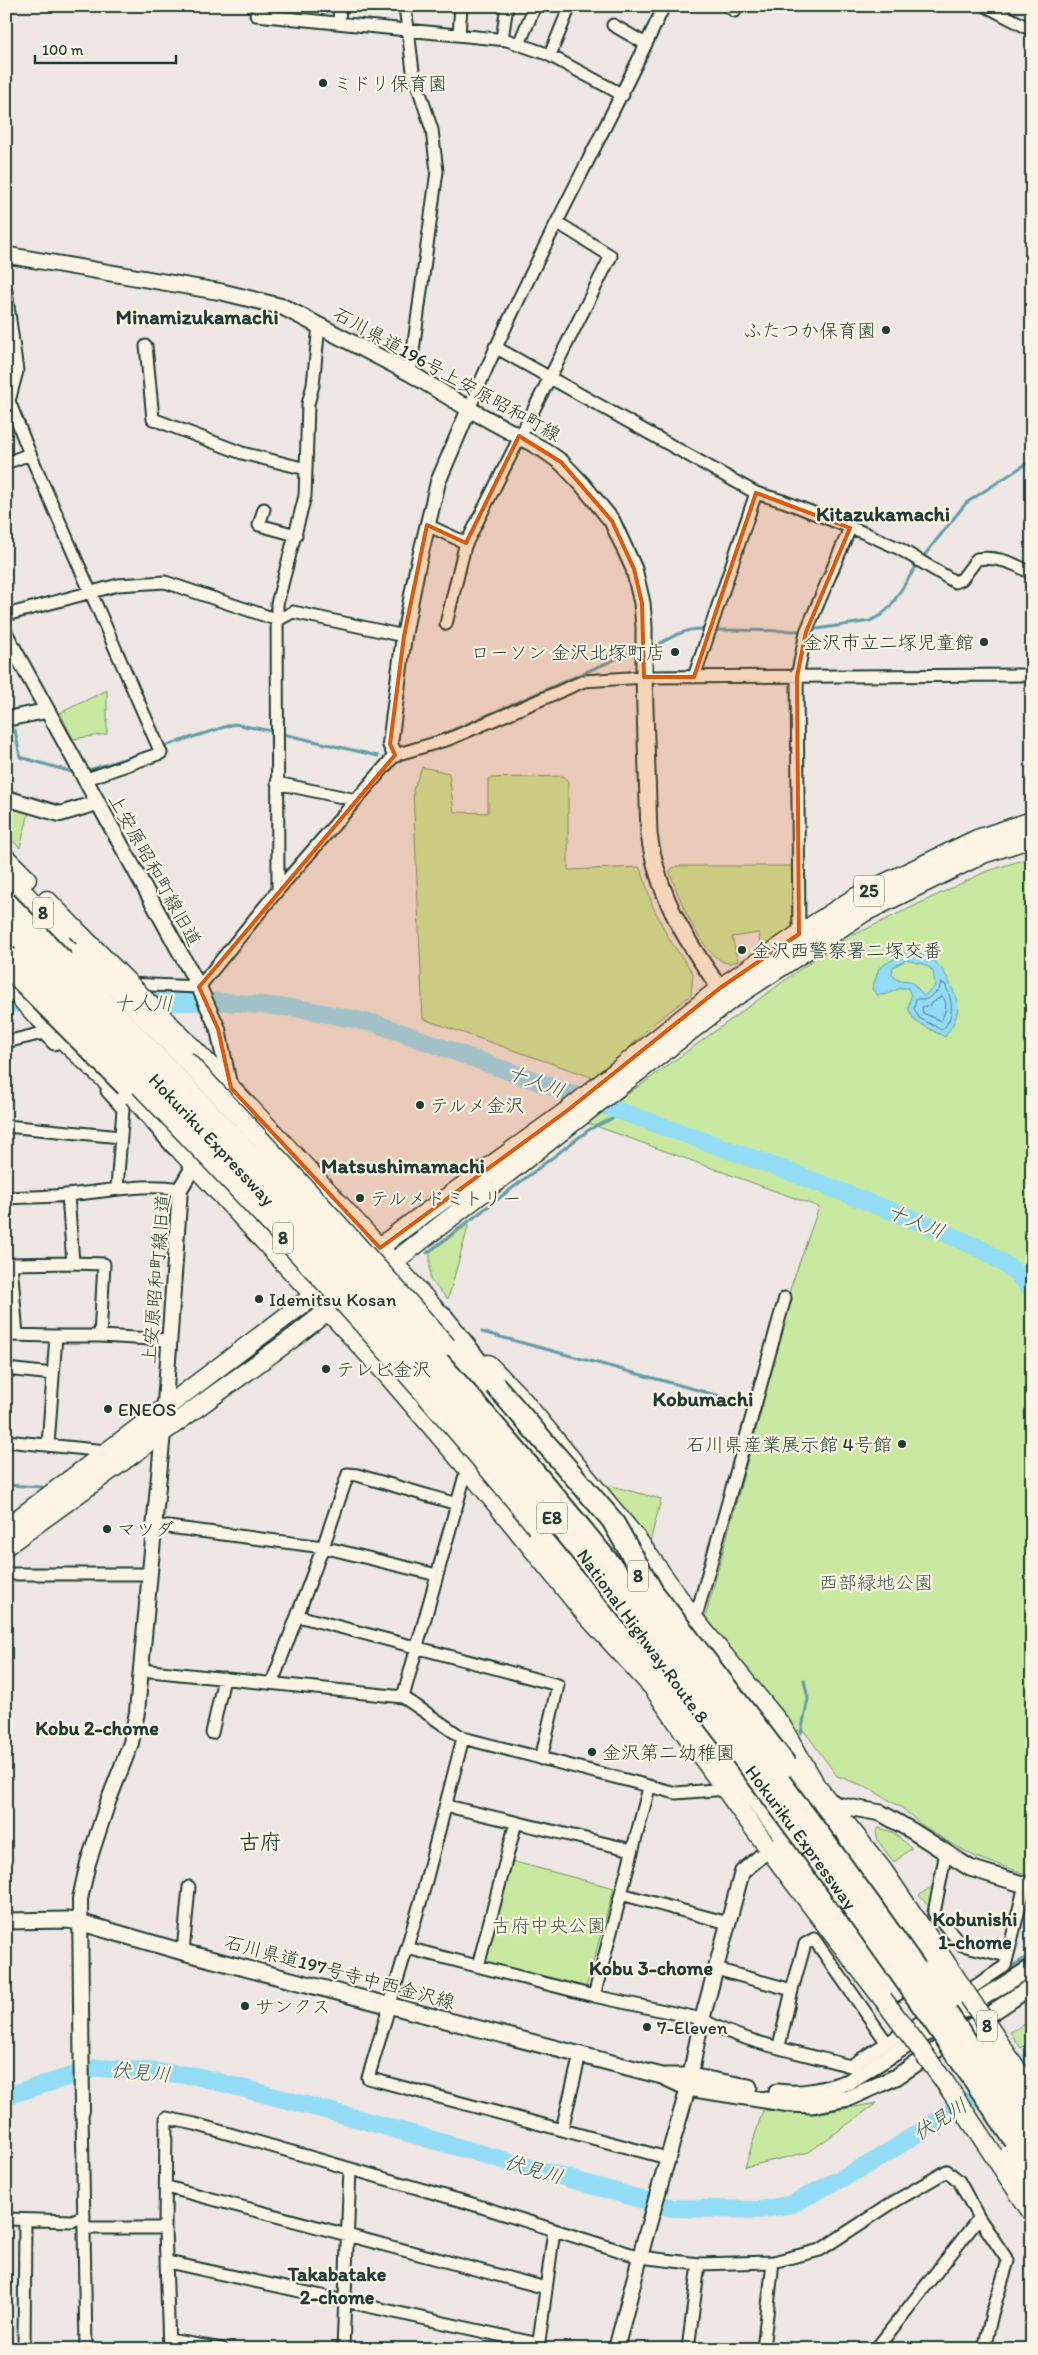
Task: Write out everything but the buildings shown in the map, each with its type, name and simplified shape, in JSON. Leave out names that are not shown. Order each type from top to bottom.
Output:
[{"type":"highway","name":"Hokuriku Expressway","points":[[6,902],[180,1080],[343,1253],[572,1517],[641,1601],[787,1790],[885,1924],[1032,2138]]},
{"type":"highway","name":"Hokuriku Expressway","points":[[6,924],[167,1090],[318,1250],[556,1523],[630,1614],[774,1800],[958,2056],[1032,2166]]},
{"type":"highway","points":[[10,957],[126,1086],[176,1145]]},
{"type":"highway","points":[[443,1318],[495,1385],[612,1520],[653,1592],[938,1964],[1032,2112]]},
{"type":"highway","points":[[584,1587],[620,1627],[784,1835],[889,1995],[984,2116],[1032,2190]]},
{"type":"highway","points":[[831,1804],[870,1875]]},
{"type":"highway","points":[[768,1850],[774,1848],[790,1854],[807,1870]]},
{"type":"main road","name":"石川県道196号上安原昭和町線","points":[[6,255],[255,299],[283,307],[410,373],[561,462],[582,484],[612,521],[634,570],[642,603],[644,626],[649,834],[652,859],[666,900],[687,942],[725,995]]},
{"type":"main road","name":"25","points":[[6,1528],[403,1229],[609,1087],[799,934],[856,897],[977,838],[1032,821]]},
{"type":"main road","name":"25","points":[[725,995],[865,912],[983,854],[1032,838]]},
{"type":"main road","points":[[6,858],[231,1088],[443,1318],[521,1398],[582,1469],[637,1539],[695,1620],[781,1725],[813,1780]]},
{"type":"main road","name":"National Highway Route 8","points":[[6,874],[153,1025],[348,1234],[447,1346],[619,1550],[654,1600],[813,1780],[882,1869],[938,1964],[1032,2092]]},
{"type":"main road","name":"National Highway Route 8","points":[[10,957],[215,1164],[354,1315],[493,1474],[537,1528],[584,1587],[768,1850],[889,1995],[1032,2213]]},
{"type":"main road","name":"8","points":[[8,983],[47,1030],[176,1145],[328,1310],[467,1468],[586,1615],[656,1691]]},
{"type":"main road","name":"25","points":[[6,1546],[293,1338],[393,1263],[575,1112]]},
{"type":"main road","points":[[831,1804],[882,1813],[970,1868],[1029,1886]]},
{"type":"main road","name":"石川県道197号寺中西金沢線","points":[[6,1921],[68,1920],[79,1922],[183,1952],[662,2076],[790,2104],[812,2105],[849,2098],[896,2078],[1032,1986]]},
{"type":"main road","name":"石川県道197号寺中西金沢線","points":[[689,2082],[792,2094],[820,2091],[848,2082],[1032,1967]]},
{"type":"street","points":[[291,18],[292,6]]},
{"type":"street","points":[[339,24],[340,6]]},
{"type":"street","points":[[405,6],[406,30],[413,71],[432,130],[436,171],[410,373]]},
{"type":"street","points":[[459,35],[461,6]]},
{"type":"street","points":[[502,39],[507,6]]},
{"type":"street","points":[[520,44],[535,6]]},
{"type":"street","points":[[550,56],[570,6]]},
{"type":"street","points":[[395,755],[390,744],[404,636],[438,482],[495,347],[623,95],[664,6]]},
{"type":"street","points":[[986,6],[1032,30]]},
{"type":"street","points":[[256,15],[502,39],[550,56],[623,95]]},
{"type":"street","points":[[613,26],[646,44]]},
{"type":"street","points":[[446,624],[466,543],[612,256],[558,223]]},
{"type":"street","points":[[6,291],[17,371],[9,390],[9,401],[30,454],[162,753],[84,780]]},
{"type":"street","points":[[278,890],[278,620],[276,604],[306,496],[308,404],[313,385],[319,325]]},
{"type":"street","points":[[146,346],[153,419],[242,453],[306,469]]},
{"type":"street","points":[[495,347],[756,493],[784,501],[900,549],[955,582],[962,579],[977,559],[988,557],[1005,561],[1032,574]]},
{"type":"street","points":[[6,463],[30,454]]},
{"type":"street","points":[[694,677],[756,493]]},
{"type":"street","points":[[264,509],[258,525],[296,535]]},
{"type":"street","points":[[427,525],[466,543]]},
{"type":"street","points":[[799,934],[797,677],[806,632],[850,528]]},
{"type":"street","points":[[6,614],[118,585],[165,582],[278,620],[293,612],[404,636]]},
{"type":"street","name":"上安原昭和町線旧道","points":[[6,635],[199,987],[214,1018],[231,1088],[195,1165],[180,1190],[165,1409],[148,1574],[142,1670],[131,1743],[108,1802],[88,1864],[80,1899],[82,2111]]},
{"type":"street","points":[[8,983],[199,987],[278,890],[395,755],[449,739],[584,682],[644,677],[1032,675]]},
{"type":"street","points":[[6,719],[46,711]]},
{"type":"street","points":[[277,783],[356,800]]},
{"type":"street","points":[[6,798],[60,814],[97,803]]},
{"type":"street","points":[[6,1042],[47,1030],[123,1109],[117,1188]]},
{"type":"street","points":[[6,1126],[121,1137]]},
{"type":"street","points":[[6,1198],[68,1195],[117,1188],[160,1186],[180,1190]]},
{"type":"street","points":[[68,1195],[73,1263]]},
{"type":"street","points":[[100,1336],[104,1264],[11,1264],[12,1335],[100,1336],[169,1340]]},
{"type":"street","points":[[695,1620],[785,1298]]},
{"type":"street","points":[[48,1445],[56,1336]]},
{"type":"street","points":[[6,1369],[53,1374]]},
{"type":"street","points":[[6,1441],[106,1451]]},
{"type":"street","points":[[403,1697],[467,1468]]},
{"type":"street","points":[[272,1683],[298,1616],[348,1474],[457,1504]]},
{"type":"street","points":[[153,1525],[323,1547],[437,1575]]},
{"type":"street","points":[[6,1574],[148,1574]]},
{"type":"street","points":[[298,1616],[558,1685],[541,1759]]},
{"type":"street","points":[[142,1670],[403,1697],[463,1738],[649,1788],[676,1793],[727,1789]]},
{"type":"street","points":[[212,1733],[224,1678]]},
{"type":"street","points":[[463,1738],[447,1806],[368,2078],[562,2128],[666,2163]]},
{"type":"street","points":[[594,1996],[649,1788]]},
{"type":"street","points":[[447,1806],[632,1850]]},
{"type":"street","points":[[478,1966],[516,1822]]},
{"type":"street","points":[[616,2349],[689,2082],[702,2019],[742,1872],[768,1850]]},
{"type":"street","points":[[946,1852],[934,1913],[962,1944],[1007,1956]]},
{"type":"street","points":[[407,1948],[594,1996],[702,2019],[726,2030],[850,2066],[1004,1966],[1029,1886]]},
{"type":"street","points":[[183,1952],[189,1887]]},
{"type":"street","points":[[621,1894],[728,1923]]},
{"type":"street","points":[[779,2046],[805,1944],[814,1939],[887,2043]]},
{"type":"street","points":[[716,1969],[792,1990]]},
{"type":"street","points":[[562,2128],[580,2055]]},
{"type":"street","points":[[82,2111],[86,2349]]},
{"type":"street","points":[[222,2349],[169,2344],[168,2262],[165,2228],[166,2118],[196,2124],[469,2203],[640,2257],[699,2264],[773,2262],[820,2250],[892,2203],[947,2171],[959,2181],[1008,2261],[984,2349]]},
{"type":"street","points":[[343,2349],[350,2169]]},
{"type":"street","points":[[166,2187],[546,2288]]},
{"type":"street","points":[[6,2219],[72,2221],[84,2216]]},
{"type":"street","points":[[876,2349],[980,2218]]},
{"type":"street","points":[[24,2349],[25,2220]]},
{"type":"street","points":[[84,2228],[165,2228]]},
{"type":"street","points":[[168,2262],[539,2346],[554,2230]]},
{"type":"street","points":[[762,2349],[773,2262]]},
{"type":"street","points":[[688,2349],[699,2264]]},
{"type":"highlighted area","points":[[519,436],[561,462],[612,521],[634,569],[642,603],[644,677],[694,677],[756,493],[850,528],[806,632],[797,677],[799,934],[720,988],[568,1110],[380,1248],[231,1088],[218,1029],[199,987],[395,755],[390,744],[404,636],[427,525],[466,543]]},
{"type":"green space","points":[[107,690],[107,734],[73,739],[60,713]]},
{"type":"green space","points":[[422,767],[449,773],[454,812],[488,813],[488,778],[564,776],[568,782],[568,870],[639,867],[642,872],[653,907],[669,939],[693,973],[691,995],[653,1024],[617,1060],[594,1078],[423,1019],[413,790]]},
{"type":"green space","points":[[6,806],[29,812],[20,848],[6,834]]},
{"type":"green space","name":"西部緑地公園","points":[[1032,857],[1032,1876],[976,1857],[922,1825],[902,1808],[867,1787],[837,1776],[805,1732],[796,1730],[705,1618],[791,1300],[787,1298],[819,1207],[585,1122],[638,1087],[835,944],[985,872]]},
{"type":"green space","points":[[677,866],[792,866],[793,930],[760,949],[759,933],[732,937],[738,961],[728,963],[718,959],[700,938],[678,895],[670,872],[671,869]]},
{"type":"green space","points":[[469,1224],[448,1299],[430,1280],[430,1252]]},
{"type":"green space","points":[[604,1484],[661,1499],[650,1542]]},
{"type":"green space","points":[[879,1828],[892,1832],[912,1848],[894,1862],[878,1841],[876,1832]]},
{"type":"green space","name":"古府中央公園","points":[[511,1861],[614,1888],[586,1987],[486,1962]]},
{"type":"green space","points":[[935,1885],[929,1907],[919,1895]]},
{"type":"green space","points":[[1032,2021],[1032,2041],[1021,2048],[1010,2032]]},
{"type":"green space","points":[[877,2103],[809,2152],[745,2167],[763,2110],[815,2114]]},
{"type":"water","points":[[905,952],[930,958],[940,967],[955,995],[958,1010],[945,1037],[915,1021],[908,1008],[911,996],[908,988],[877,995],[872,989],[879,968]],"holes":[[[906,960],[924,964],[933,971],[935,986],[924,996],[911,981],[898,980],[892,975],[893,967]]]},
{"type":"waterway","points":[[810,630],[870,621],[881,615],[890,607],[919,562],[966,503],[1032,460]]},
{"type":"waterway","points":[[659,644],[686,631],[703,629]]},
{"type":"waterway","points":[[714,630],[804,631]]},
{"type":"waterway","points":[[437,737],[632,652]]},
{"type":"waterway","points":[[89,770],[234,724],[272,731]]},
{"type":"waterway","points":[[15,730],[20,757],[72,772]]},
{"type":"waterway","points":[[283,734],[378,756]]},
{"type":"waterway","name":"十人川","points":[[6,1004],[36,1002]]},
{"type":"waterway","name":"十人川","points":[[137,1002],[225,1002],[262,1005],[303,1009],[377,1024],[790,1172],[930,1226],[983,1250],[1013,1270],[1032,1290]]},
{"type":"waterway","points":[[427,1253],[590,1129],[626,1112]]},
{"type":"waterway","points":[[195,1396],[292,1326]]},
{"type":"waterway","points":[[482,1332],[746,1403]]},
{"type":"waterway","points":[[6,1485],[42,1487]]},
{"type":"waterway","points":[[801,1733],[808,1699],[804,1680]]},
{"type":"waterway","points":[[1009,1968],[1032,1954]]},
{"type":"waterway","name":"伏見川","points":[[6,2096],[97,2068],[196,2076],[359,2119],[672,2208],[760,2210],[792,2204],[871,2163],[1032,2060]]},
{"type":"place","name":"ミドリ保育園","points":[[323,83]]},
{"type":"place","name":"ふたつか保育園","points":[[886,330]]},
{"type":"place","name":"金沢市立二塚児童館","points":[[984,642]]},
{"type":"place","name":"ローソン 金沢北塚町店","points":[[675,652]]},
{"type":"place","name":"金沢西警察署二塚交番","points":[[742,950]]},
{"type":"place","name":"テルメ金沢","points":[[420,1105]]},
{"type":"place","name":"テルメドミトリー","points":[[360,1198]]},
{"type":"place","name":"Idemitsu Kosan","points":[[259,1299]]},
{"type":"place","name":"テレビ金沢","points":[[326,1369]]},
{"type":"place","name":"ENEOS","points":[[108,1409]]},
{"type":"place","name":"石川県産業展示館 4号館","points":[[902,1444]]},
{"type":"place","name":"マツダ","points":[[107,1529]]},
{"type":"place","name":"金沢第二幼稚園","points":[[592,1752]]},
{"type":"place","name":"サンクス","points":[[245,2006]]},
{"type":"place","name":"7-Eleven","points":[[647,2027]]},
{"type":"district","name":"Minamizukamachi","points":[[197,316]]},
{"type":"district","name":"Kitazukamachi","points":[[883,513]]},
{"type":"district","name":"Matsushimamachi","points":[[403,1165]]},
{"type":"district","name":"Kobumachi","points":[[703,1398]]},
{"type":"district","name":"Kobu 2-chome","points":[[97,1728]]},
{"type":"district","name":"古府","points":[[260,1841]]},
{"type":"district","name":"Kobunishi 1-chome","points":[[975,1930]]},
{"type":"district","name":"Kobu 3-chome","points":[[651,1968]]},
{"type":"district","name":"Takabatake 2-chome","points":[[337,2286]]}]
